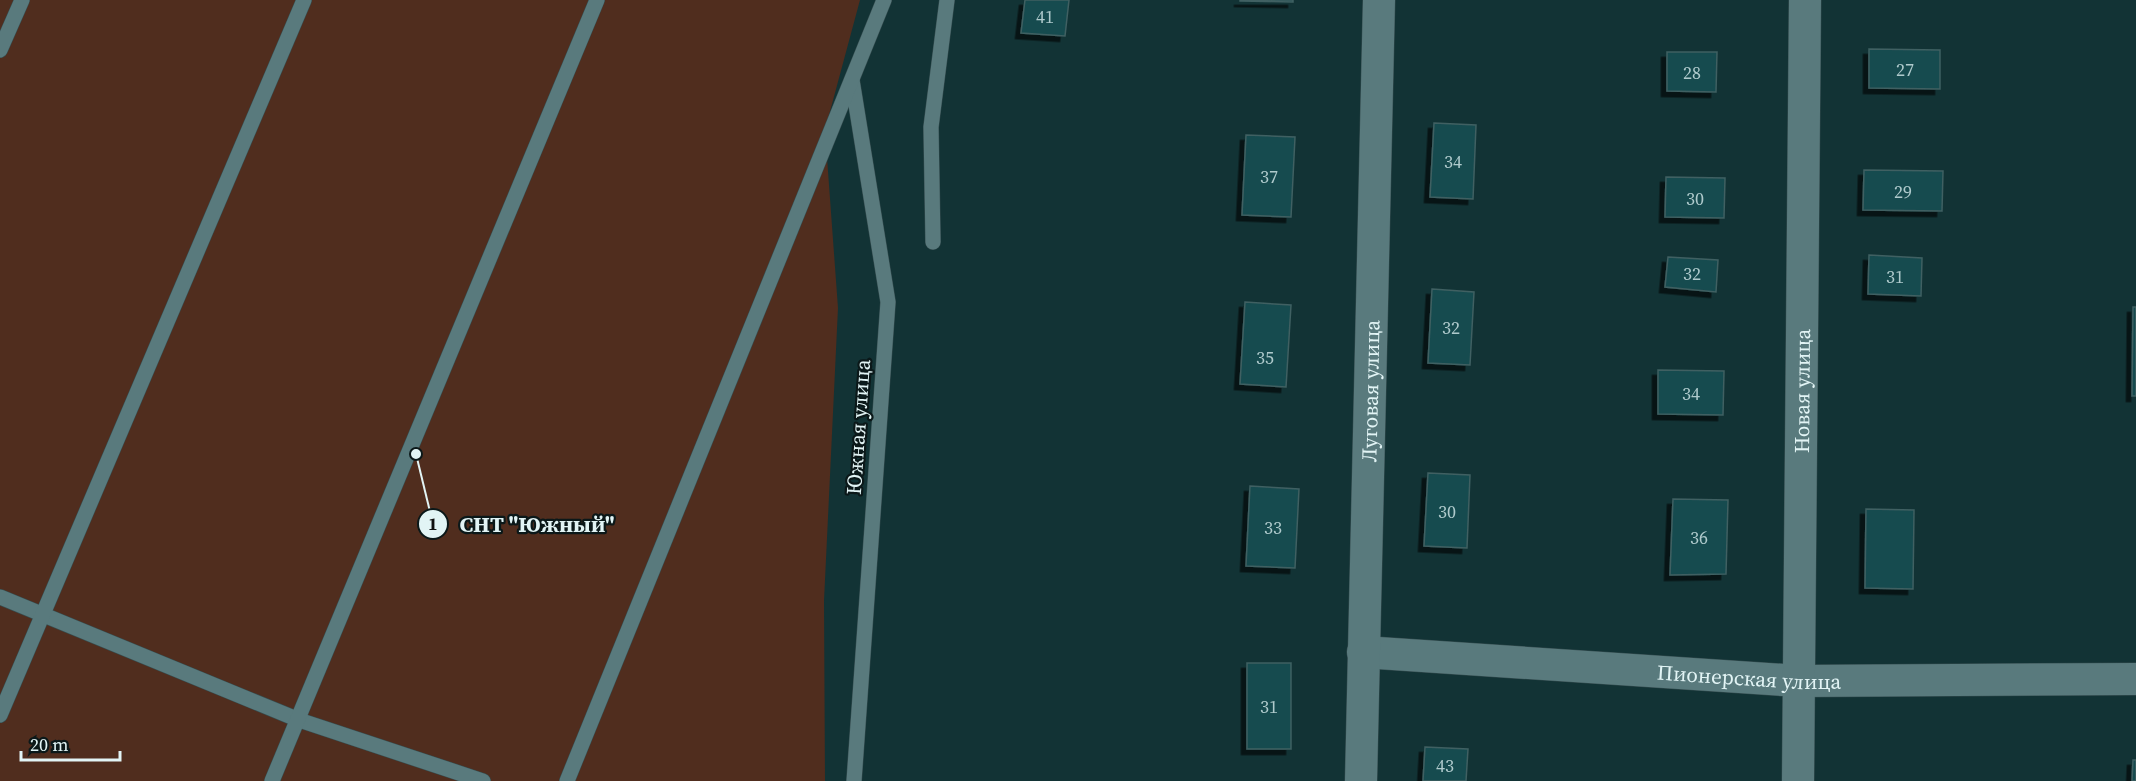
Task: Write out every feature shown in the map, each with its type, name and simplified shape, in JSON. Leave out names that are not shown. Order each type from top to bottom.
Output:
[{"type":"street","name":"Луговая улица","points":[[1361,781],[1379,0]]},
{"type":"street","name":"Новая улица","points":[[1798,781],[1805,0]]},
{"type":"street","name":"Пионерская улица","points":[[1363,652],[1799,681],[2136,679]]},
{"type":"lane","points":[[0,50],[22,0]]},
{"type":"lane","points":[[0,715],[304,0]]},
{"type":"lane","points":[[272,781],[597,0]]},
{"type":"lane","points":[[567,781],[884,0]]},
{"type":"lane","points":[[933,242],[931,127],[947,0]]},
{"type":"lane","name":"Южная улица","points":[[852,78],[888,302],[854,781]]},
{"type":"lane","points":[[0,597],[299,720],[483,781]]},
{"type":"shaded area","points":[[0,0],[860,0],[825,130],[838,308],[824,601],[825,781],[0,781]]},
{"type":"building","points":[[1025,0],[1069,0],[1065,36],[1021,33]]},
{"type":"building","points":[[1293,0],[1293,2],[1240,1]]},
{"type":"building","points":[[1869,49],[1940,50],[1940,89],[1869,88]]},
{"type":"building","points":[[1667,52],[1717,52],[1716,92],[1667,91]]},
{"type":"building","points":[[1434,123],[1476,125],[1473,199],[1430,197]]},
{"type":"building","points":[[1246,135],[1295,137],[1291,217],[1242,215]]},
{"type":"building","points":[[1864,170],[1943,171],[1942,211],[1863,210]]},
{"type":"building","points":[[1666,177],[1725,178],[1724,218],[1665,217]]},
{"type":"building","points":[[1869,255],[1922,258],[1921,296],[1868,294]]},
{"type":"building","points":[[1668,257],[1718,260],[1716,292],[1665,287]]},
{"type":"building","points":[[1432,289],[1474,292],[1470,365],[1428,363]]},
{"type":"building","points":[[1245,302],[1291,305],[1286,387],[1240,384]]},
{"type":"building","points":[[2133,307],[2136,307],[2136,396],[2132,396]]},
{"type":"building","points":[[1658,370],[1724,371],[1723,415],[1658,414]]},
{"type":"building","points":[[1428,473],[1470,475],[1467,548],[1424,546]]},
{"type":"building","points":[[1250,486],[1299,489],[1295,568],[1246,566]]},
{"type":"building","points":[[1673,499],[1728,500],[1726,574],[1670,575]]},
{"type":"building","points":[[1866,509],[1914,510],[1913,589],[1865,588]]},
{"type":"building","points":[[1247,663],[1291,663],[1291,749],[1247,749]]},
{"type":"building","points":[[1425,747],[1468,749],[1466,781],[1423,781]]},
{"type":"building","points":[[2133,760],[2136,760],[2136,781],[2132,781]]},
{"type":"place","name":"СНТ \"Южный\"","points":[[416,454]]}]
